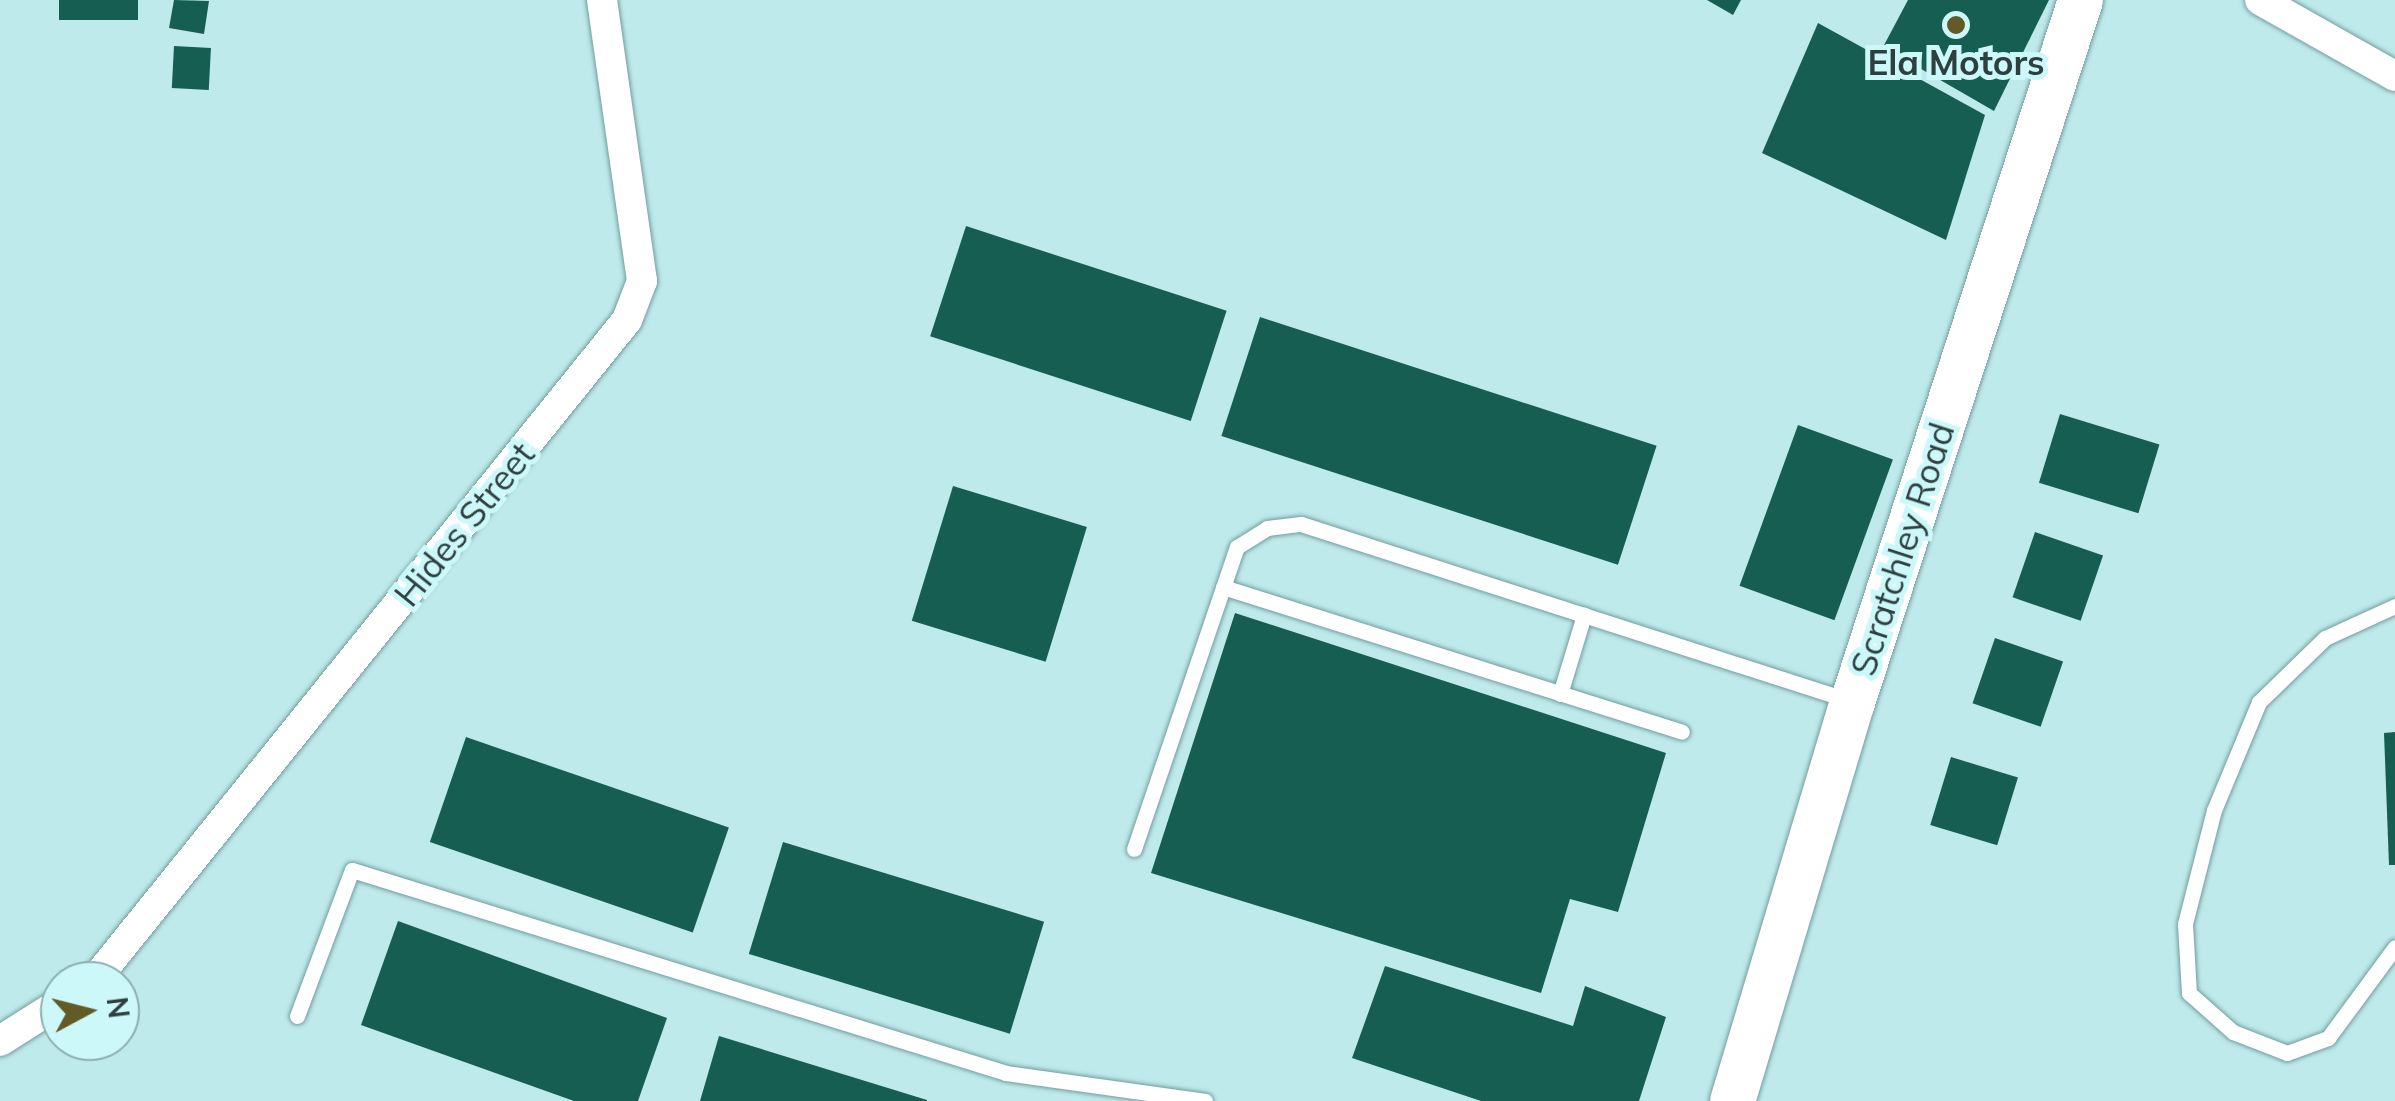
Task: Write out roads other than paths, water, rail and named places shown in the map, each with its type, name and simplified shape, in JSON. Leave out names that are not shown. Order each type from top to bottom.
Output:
[{"type":"main road","name":"Scratchley Road","points":[[1732,1101],[1852,702],[2080,0]]},
{"type":"street","name":"Hides Street","points":[[110,961],[627,320],[642,282],[602,0]]},
{"type":"street","points":[[2260,0],[2395,76]]},
{"type":"street","points":[[0,1041],[40,1016]]},
{"type":"lane","points":[[1134,849],[1238,547],[1267,528],[1301,524],[1852,702]]},
{"type":"lane","points":[[1223,587],[1682,732]]},
{"type":"lane","points":[[2395,606],[2325,638],[2259,702],[2214,810],[2185,924],[2188,992],[2233,1032],[2288,1053],[2328,1038],[2395,947]]},
{"type":"lane","points":[[1560,694],[1584,616]]},
{"type":"lane","points":[[297,1016],[352,870],[1006,1073],[1206,1101]]},
{"type":"place","name":"Ela Motors","points":[[1956,25]]}]
